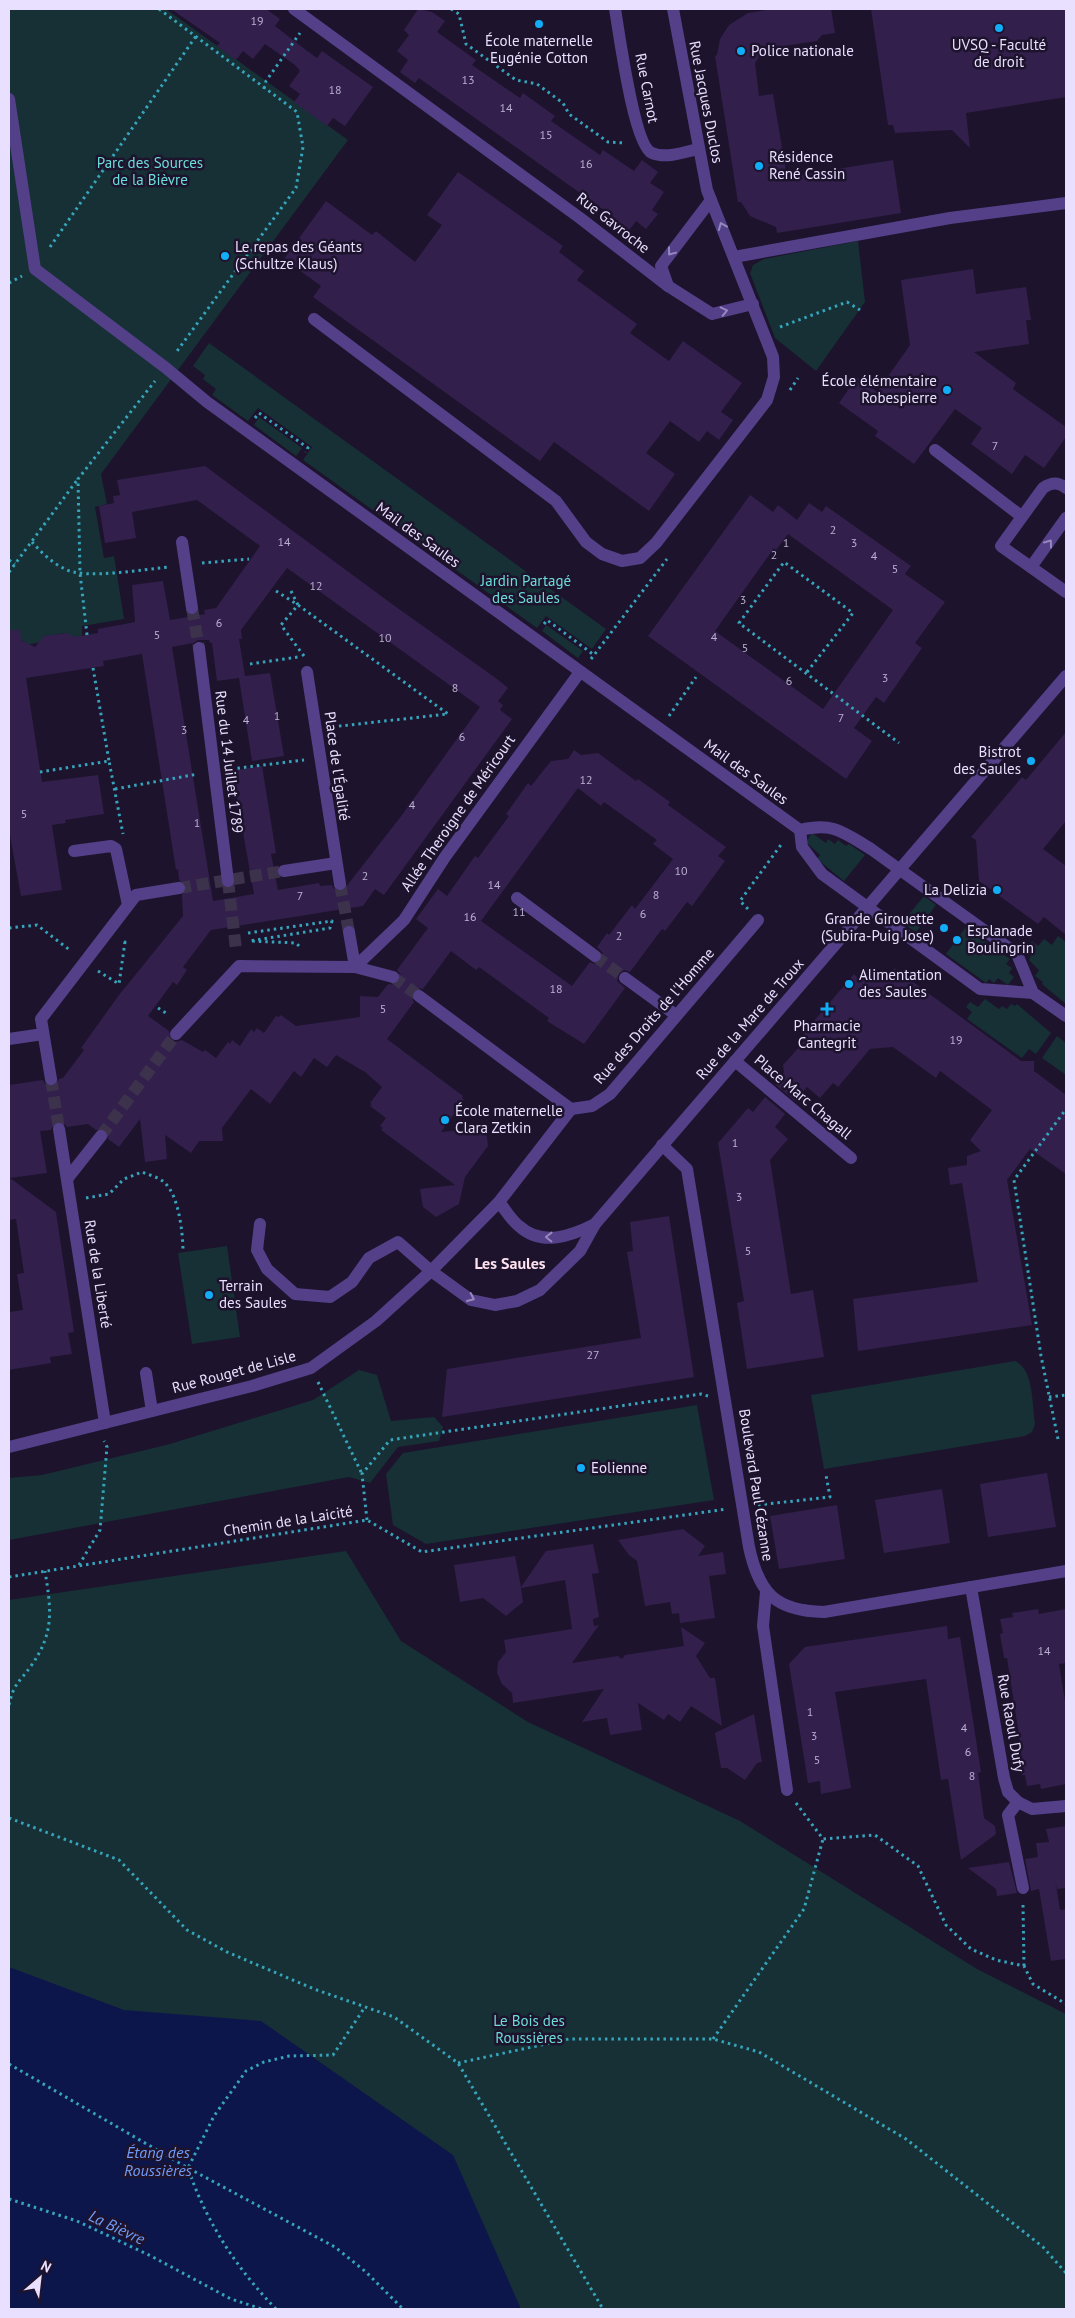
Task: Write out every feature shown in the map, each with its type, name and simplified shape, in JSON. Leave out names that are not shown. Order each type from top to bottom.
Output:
[{"type":"street","name":"Rue Gavroche","points":[[294,9],[383,72],[580,218],[668,286],[712,314],[753,304]]},
{"type":"street","name":"Rue Carnot","points":[[615,9],[636,128],[647,149],[652,154]]},
{"type":"street","name":"Rue Jacques Duclos","points":[[673,9],[707,190],[753,304]]},
{"type":"street","points":[[9,99],[35,269]]},
{"type":"street","points":[[652,154],[672,154],[698,149]]},
{"type":"street","points":[[668,286],[661,266],[712,200]]},
{"type":"street","points":[[734,257],[950,218],[1066,203]]},
{"type":"street","name":"Mail des Saules","points":[[35,269],[166,368],[207,402],[800,830]]},
{"type":"street","points":[[314,319],[556,501],[586,542],[602,554],[622,561],[640,558],[656,543],[767,400],[774,378],[773,357],[753,304]]},
{"type":"street","points":[[935,450],[1021,516]]},
{"type":"street","points":[[1066,488],[1058,483],[1050,483],[1043,488],[1001,546],[1066,592]]},
{"type":"street","points":[[1031,567],[1066,518]]},
{"type":"street","points":[[182,542],[192,608]]},
{"type":"street","name":"Rue du 14 Juillet 1789","points":[[199,648],[228,880]]},
{"type":"street","name":"Place de l'Égalité","points":[[307,672],[336,864]]},
{"type":"street","name":"Allée Theroigne de Méricourt","points":[[355,967],[404,920],[445,857],[580,672]]},
{"type":"street","name":"Rue de la Mare de Troux","points":[[260,1224],[257,1250],[266,1269],[295,1294],[330,1297],[352,1282],[369,1258],[398,1242],[431,1271],[471,1300],[495,1305],[517,1301],[540,1290],[580,1251],[595,1224],[1066,676]]},
{"type":"street","points":[[1033,993],[1017,954],[899,870],[848,835],[827,826],[800,830],[802,847],[822,874],[980,989],[1033,993],[1066,1016]]},
{"type":"street","points":[[74,851],[111,846],[116,849],[128,905]]},
{"type":"street","points":[[284,871],[336,864],[340,884]]},
{"type":"street","points":[[51,1079],[41,1019],[136,895],[179,888]]},
{"type":"street","points":[[517,898],[595,956]]},
{"type":"street","name":"Rue des Droits de l'Homme","points":[[571,1109],[592,1106],[610,1094],[758,920]]},
{"type":"street","points":[[349,932],[355,967]]},
{"type":"street","points":[[176,1034],[239,966],[355,967],[393,977]]},
{"type":"street","points":[[625,978],[676,1015]]},
{"type":"street","points":[[419,996],[571,1109]]},
{"type":"street","points":[[9,1039],[43,1034]]},
{"type":"street","name":"Place Marc Chagall","points":[[735,1061],[851,1158]]},
{"type":"street","name":"Rue Rouget de Lisle","points":[[9,1447],[252,1386],[311,1368],[376,1321],[431,1271],[499,1202],[571,1109]]},
{"type":"street","name":"Rue de la Liberté","points":[[59,1129],[101,1424]]},
{"type":"street","points":[[67,1179],[101,1136]]},
{"type":"street","name":"Boulevard Paul Cézanne","points":[[662,1145],[687,1169],[742,1507],[754,1570],[766,1592],[784,1606],[803,1611],[824,1612],[1066,1571]]},
{"type":"street","name":"Rue de la Mare de Troux","points":[[499,1202],[519,1227],[544,1238],[572,1236],[595,1224]]},
{"type":"street","points":[[146,1373],[152,1411]]},
{"type":"street","name":"Rue Raoul Dufy","points":[[971,1587],[1004,1778],[1008,1792],[1018,1802]]},
{"type":"street","points":[[766,1592],[763,1626],[787,1790]]},
{"type":"street","points":[[1023,1888],[1008,1815],[1018,1802],[1032,1809],[1066,1806]]},
{"type":"path","points":[[9,572],[78,479],[166,368],[296,188],[303,147],[297,112],[160,9]]},
{"type":"path","points":[[451,9],[458,14],[466,44],[516,80],[537,84],[562,103],[569,114],[608,142],[622,141],[652,154]]},
{"type":"path","points":[[35,269],[196,36]]},
{"type":"path","points":[[264,89],[266,82],[294,41]]},
{"type":"path","points":[[780,327],[847,302],[860,310]]},
{"type":"path","points":[[78,479],[80,573],[87,635]]},
{"type":"path","points":[[32,542],[66,570],[80,573],[152,569]]},
{"type":"path","points":[[9,560],[15,564]]},
{"type":"path","points":[[807,672],[853,613],[784,562],[739,623],[807,672],[899,743]]},
{"type":"path","points":[[276,591],[448,714],[316,728]]},
{"type":"path","points":[[291,591],[298,605]]},
{"type":"path","points":[[298,605],[281,626],[304,656],[307,672]]},
{"type":"path","points":[[547,620],[594,655]]},
{"type":"path","points":[[250,664],[304,656]]},
{"type":"path","points":[[93,668],[124,837]]},
{"type":"path","points":[[659,729],[696,677]]},
{"type":"path","points":[[115,789],[215,771],[320,758]]},
{"type":"path","points":[[40,772],[109,761]]},
{"type":"path","points":[[758,920],[740,901],[784,841],[800,830]]},
{"type":"path","points":[[248,933],[332,921],[330,928],[250,941],[296,944],[322,967]]},
{"type":"path","points":[[9,928],[37,925],[84,962],[119,984],[125,942],[118,949]]},
{"type":"path","points":[[97,970],[104,963]]},
{"type":"path","points":[[1058,1439],[1049,1397],[1014,1180],[1066,1109]]},
{"type":"path","points":[[70,1200],[109,1194],[124,1179],[142,1172],[163,1182],[171,1191],[180,1218],[184,1252]]},
{"type":"path","points":[[311,1368],[362,1474],[367,1520]]},
{"type":"path","points":[[362,1474],[390,1440],[701,1394],[726,1403]]},
{"type":"path","points":[[1049,1397],[1066,1395]]},
{"type":"path","points":[[79,1566],[100,1530],[107,1447],[101,1424]]},
{"type":"path","name":"Chemin de la Laicité","points":[[9,1577],[367,1520],[422,1552],[742,1507],[830,1497],[826,1475]]},
{"type":"path","points":[[9,1706],[14,1687],[31,1666],[42,1646],[50,1623],[51,1610],[44,1571]]},
{"type":"path","points":[[787,1790],[823,1839]]},
{"type":"path","points":[[9,1818],[119,1860],[187,1930],[219,1947],[314,1989],[394,2017],[458,2063],[603,2309]]},
{"type":"path","points":[[823,1839],[875,1834],[918,1866],[946,1925],[971,1949],[996,1960],[1024,1966]]},
{"type":"path","points":[[713,2039],[804,1909],[823,1839]]},
{"type":"path","points":[[1023,1888],[1024,1966],[1033,1984],[1066,2004]]},
{"type":"path","points":[[276,2309],[238,2265],[211,2223],[198,2196],[188,2168],[214,2116],[246,2071],[264,2062],[289,2056],[333,2055],[365,2007]]},
{"type":"path","points":[[458,2063],[569,2039],[713,2039],[759,2052],[906,2139],[1043,2248],[1066,2273]]},
{"type":"path","points":[[9,2064],[188,2168],[335,2247],[366,2272],[403,2309]]},
{"type":"path","points":[[9,2199],[77,2221],[151,2256],[230,2299],[262,2309]]},
{"type":"green space","name":"Parc des Sources de la Bièvre","points":[[9,9],[166,9],[348,140],[101,474],[107,504],[95,507],[104,558],[114,556],[124,619],[82,626],[82,636],[72,638],[67,633],[45,636],[42,642],[25,645],[22,640],[9,642]]},
{"type":"green space","points":[[858,241],[865,302],[816,371],[775,338],[750,273],[753,265],[764,259]]},
{"type":"green space","name":"Jardin Partagé des Saules","points":[[209,343],[606,629],[592,649],[546,616],[537,628],[303,460],[312,447],[258,408],[248,421],[212,395],[216,389],[203,379],[205,375],[193,366]]},
{"type":"green space","points":[[259,417],[302,448],[296,456],[254,425]]},
{"type":"green space","points":[[546,625],[583,651],[578,658],[542,631]]},
{"type":"green space","points":[[812,833],[826,843],[828,839],[835,844],[838,840],[846,846],[849,844],[865,855],[844,881],[817,859],[820,855],[806,842]]},
{"type":"green space","points":[[924,896],[936,905],[916,932],[902,923]]},
{"type":"green space","points":[[966,927],[1010,959],[1006,964],[1012,968],[1009,973],[1014,977],[1008,985],[998,978],[994,983],[989,979],[986,983],[946,954]]},
{"type":"green space","points":[[1058,936],[1066,942],[1066,1004],[1035,976],[1039,970],[1029,960],[1031,956],[1025,951],[1032,941],[1038,946],[1044,939],[1052,945]]},
{"type":"green space","points":[[985,999],[999,1009],[1002,1006],[1007,1009],[1011,1004],[1015,1006],[1017,1004],[1051,1033],[1036,1054],[1029,1049],[1022,1058],[967,1019],[972,1012],[966,1007],[970,1002],[978,1007]]},
{"type":"green space","points":[[1057,1036],[1066,1043],[1066,1075],[1042,1058]]},
{"type":"green space","name":"Terrain des Saules","points":[[227,1246],[240,1337],[192,1344],[178,1253]]},
{"type":"green space","points":[[1015,1361],[1026,1372],[1031,1388],[1035,1424],[1032,1432],[1025,1436],[824,1469],[811,1395]]},
{"type":"green space","points":[[359,1370],[377,1375],[391,1421],[434,1417],[443,1427],[439,1441],[398,1447],[370,1483],[349,1477],[9,1540],[9,1478],[42,1475],[170,1444],[313,1400]]},
{"type":"green space","points":[[697,1405],[714,1500],[426,1544],[393,1525],[386,1474],[403,1453]]},
{"type":"green space","name":"Le Bois des Roussières","points":[[346,1551],[401,1641],[528,1722],[740,1821],[977,1969],[1066,2014],[1066,2309],[9,2309],[9,1600]]},
{"type":"water","name":"Étang des Roussières","points":[[9,1967],[124,2010],[261,2021],[453,2155],[521,2309],[9,2309]]},
{"type":"building","points":[[171,9],[266,9],[280,19],[275,26],[306,50],[317,58],[322,51],[373,87],[345,126],[333,118],[327,126],[294,102],[300,94],[289,86],[300,71],[295,65],[265,44],[253,59],[243,51],[236,60],[217,46],[220,43]]},
{"type":"building","points":[[418,9],[432,12],[445,21],[437,32],[476,60],[472,65],[520,98],[523,93],[555,116],[551,121],[600,155],[603,150],[634,171],[642,160],[658,172],[650,183],[664,192],[652,210],[658,214],[646,229],[636,221],[627,233],[605,218],[608,213],[419,78],[415,83],[400,72],[408,60],[397,51],[409,35],[404,30]]},
{"type":"building","name":"Résidence René Cassin","points":[[773,9],[831,9],[835,33],[822,35],[817,41],[764,49],[755,63],[759,96],[773,94],[787,177],[893,160],[901,213],[777,233],[776,227],[750,216],[741,202],[738,202],[715,56],[717,55],[720,39],[729,25],[748,13]]},
{"type":"building","points":[[871,9],[1066,9],[1066,97],[966,113],[970,148],[952,130],[895,133],[893,125],[888,125]]},
{"type":"building","points":[[458,172],[563,246],[559,252],[584,271],[577,280],[637,324],[630,333],[669,361],[683,341],[742,383],[721,412],[733,420],[719,440],[707,431],[699,442],[670,421],[646,453],[675,474],[649,511],[554,442],[540,461],[313,297],[321,286],[284,259],[326,201],[372,235],[376,231],[415,262],[442,225],[427,215]]},
{"type":"building","points":[[973,269],[976,294],[1026,287],[1031,320],[1026,320],[1029,344],[974,352],[1016,383],[1013,389],[1066,427],[1066,437],[1044,468],[1025,455],[1012,474],[971,444],[982,428],[955,409],[914,464],[875,436],[878,431],[839,403],[857,377],[877,392],[910,345],[901,280]]},
{"type":"building","points":[[205,466],[508,688],[498,701],[503,705],[500,710],[512,719],[384,895],[375,889],[363,906],[211,930],[183,967],[187,970],[177,985],[173,982],[148,1016],[169,1031],[171,1040],[175,1042],[182,1040],[203,1052],[205,1050],[216,1058],[228,1042],[230,1044],[232,1040],[240,1046],[251,1029],[254,1032],[257,1028],[264,1033],[276,1016],[279,1017],[281,1015],[296,1026],[360,1017],[360,996],[378,997],[388,984],[395,985],[399,982],[401,975],[397,970],[428,928],[416,919],[438,889],[447,896],[475,856],[478,858],[509,816],[506,814],[528,783],[531,786],[551,761],[568,759],[574,750],[581,755],[598,753],[636,781],[638,779],[670,802],[668,805],[726,847],[718,856],[725,861],[692,906],[687,902],[665,931],[662,929],[630,972],[625,970],[619,973],[617,981],[625,988],[584,1044],[547,1021],[549,1018],[479,967],[476,970],[451,951],[423,989],[419,988],[413,991],[411,996],[414,1002],[387,1039],[463,1096],[464,1100],[441,1132],[486,1128],[488,1146],[465,1177],[459,1204],[436,1217],[423,1207],[420,1189],[455,1185],[381,1130],[383,1128],[380,1126],[386,1118],[370,1106],[372,1104],[370,1103],[382,1087],[365,1072],[336,1055],[327,1067],[314,1058],[301,1077],[294,1071],[270,1104],[251,1089],[222,1128],[223,1141],[199,1141],[191,1153],[165,1135],[167,1159],[145,1162],[140,1119],[119,1147],[108,1139],[109,1133],[106,1129],[96,1130],[88,1124],[67,1127],[58,1121],[54,1123],[51,1130],[40,1131],[47,1173],[10,1178],[56,1212],[74,1332],[68,1333],[72,1354],[50,1357],[51,1363],[9,1370],[9,1312],[23,1310],[17,1274],[24,1273],[16,1219],[9,1220],[9,1085],[43,1080],[45,1084],[52,1087],[56,1085],[59,1079],[63,1078],[84,1050],[81,1048],[119,995],[183,916],[182,895],[187,887],[185,883],[179,880],[178,869],[176,870],[142,654],[103,661],[104,666],[26,678],[42,782],[98,775],[104,814],[65,820],[66,823],[52,825],[62,890],[21,896],[9,830],[9,630],[20,630],[21,640],[35,647],[44,636],[67,633],[75,637],[98,633],[98,629],[135,622],[132,585],[163,581],[170,620],[205,614],[204,610],[216,608],[260,546],[197,500],[132,512],[136,538],[105,543],[99,506],[114,503],[113,496],[120,495],[117,480]],"holes":[[[287,568],[480,707],[402,815],[342,892],[334,889],[332,885],[320,886],[319,883],[278,890],[271,854],[276,853],[262,766],[232,771],[254,894],[213,901],[172,647],[193,643],[198,640],[209,640],[212,643],[217,681],[239,678],[252,761],[284,756],[270,673],[245,676],[239,639],[242,639],[241,630]],[[578,788],[601,806],[604,802],[657,840],[653,844],[673,859],[635,909],[632,905],[609,935],[607,933],[597,947],[603,953],[601,961],[595,964],[590,962],[572,986],[481,921]]]},
{"type":"building","points":[[750,495],[773,512],[778,505],[797,520],[809,503],[822,512],[826,506],[911,566],[905,574],[945,602],[915,643],[922,648],[884,703],[876,697],[854,728],[872,741],[846,779],[648,636]],"holes":[[[788,534],[893,610],[823,709],[715,631],[774,548],[776,550]]]},
{"type":"building","points":[[1066,732],[1066,821],[1043,849],[1066,866],[1066,935],[1044,917],[1038,924],[979,881],[976,840],[971,837],[1022,777],[1026,780]]},
{"type":"building","points":[[894,968],[1021,1061],[1034,1061],[1034,1071],[1066,1095],[1066,1174],[1030,1149],[1007,1180],[1032,1325],[858,1351],[853,1299],[978,1282],[962,1183],[950,1185],[948,1168],[967,1165],[967,1156],[981,1151],[970,1140],[992,1110],[940,1071],[936,1078],[893,1047],[870,1049],[838,1087],[833,1083],[820,1098],[807,1087],[795,1101],[775,1084],[784,1072],[783,1065],[808,1037],[803,1034],[854,974],[859,979],[891,975]]},
{"type":"building","points":[[765,1097],[785,1114],[775,1127],[788,1139],[770,1160],[791,1294],[813,1290],[824,1357],[747,1369],[737,1303],[744,1301],[718,1143],[748,1108],[753,1112]]},
{"type":"building","points":[[669,1216],[694,1377],[442,1417],[447,1369],[641,1338],[627,1252],[633,1251],[630,1222]]},
{"type":"building","points":[[1047,1473],[1056,1527],[988,1537],[980,1484]]},
{"type":"building","points":[[942,1489],[950,1543],[884,1553],[875,1500]]},
{"type":"building","points":[[837,1505],[845,1559],[779,1569],[770,1516]]},
{"type":"building","points":[[683,1529],[705,1546],[698,1556],[723,1552],[726,1574],[709,1576],[715,1618],[680,1623],[679,1613],[672,1614],[670,1602],[645,1606],[637,1561],[629,1555],[618,1540]]},
{"type":"building","points":[[593,1544],[599,1573],[592,1574],[599,1617],[593,1619],[594,1626],[599,1625],[572,1663],[618,1656],[622,1659],[625,1655],[684,1646],[681,1627],[705,1643],[696,1656],[710,1678],[715,1678],[722,1726],[691,1706],[680,1722],[668,1714],[664,1720],[638,1703],[642,1730],[610,1735],[607,1718],[582,1722],[604,1689],[513,1703],[512,1693],[502,1684],[497,1673],[498,1662],[506,1652],[504,1640],[572,1629],[565,1580],[521,1588],[523,1602],[506,1616],[483,1598],[460,1602],[454,1565],[515,1556],[521,1587],[546,1551]]},
{"type":"building","points":[[1038,1609],[1039,1614],[1066,1609],[1066,1663],[1059,1664],[1066,1707],[1066,1784],[1041,1789],[1040,1784],[1027,1786],[1025,1775],[1022,1775],[1017,1749],[1021,1748],[1007,1658],[1004,1658],[1000,1634],[1003,1633],[1000,1619],[1013,1617],[1012,1613]]},
{"type":"building","points":[[947,1626],[948,1639],[960,1637],[981,1772],[978,1773],[984,1818],[995,1826],[996,1834],[961,1860],[948,1779],[941,1780],[926,1679],[835,1692],[851,1788],[821,1794],[820,1781],[808,1783],[789,1664],[805,1647]]},
{"type":"building","points":[[754,1714],[762,1762],[757,1763],[745,1780],[727,1768],[721,1768],[715,1733]]},
{"type":"building","points":[[1066,1826],[1066,1888],[1057,1889],[1055,1878],[1060,1910],[1066,1909],[1066,1959],[1051,1961],[1039,1889],[1031,1891],[1025,1859],[1038,1857],[1036,1843],[1049,1842],[1046,1829]]},
{"type":"building","points":[[1009,1862],[1017,1893],[997,1896],[996,1889],[968,1868]]},
{"type":"tunnel","points":[[192,608],[199,648]]},
{"type":"tunnel","points":[[179,888],[284,871]]},
{"type":"tunnel","points":[[228,881],[236,949]]},
{"type":"tunnel","points":[[340,884],[349,932]]},
{"type":"tunnel","points":[[595,956],[625,978]]},
{"type":"tunnel","points":[[393,977],[419,996]]},
{"type":"tunnel","points":[[101,1136],[176,1034]]},
{"type":"tunnel","points":[[51,1079],[59,1129]]},
{"type":"place","name":"École maternelle Eugénie Cotton","points":[[539,24]]},
{"type":"place","name":"UVSQ - Faculté de droit","points":[[999,28]]},
{"type":"place","name":"Police nationale","points":[[741,51]]},
{"type":"place","name":"Résidence René Cassin","points":[[759,166]]},
{"type":"place","name":"Le repas des Géants (Schultze Klaus)","points":[[225,256]]},
{"type":"place","name":"École élémentaire Robespierre","points":[[947,390]]},
{"type":"place","name":"Bistrot des Saules","points":[[1031,761]]},
{"type":"place","name":"La Delizia","points":[[997,890]]},
{"type":"place","name":"Grande Girouette (Subira-Puig Jose)","points":[[944,928]]},
{"type":"place","name":"Esplanade Boulingrin","points":[[957,940]]},
{"type":"place","name":"Alimentation des Saules","points":[[849,984]]},
{"type":"place","name":"Pharmacie Cantegrit","points":[[827,1009]]},
{"type":"place","name":"École maternelle Clara Zetkin","points":[[445,1120]]},
{"type":"place","name":"Terrain des Saules","points":[[209,1295]]},
{"type":"place","name":"Eolienne","points":[[581,1468]]},
{"type":"district","name":"Les Saules","points":[[510,1263]]},
{"type":"water label","name":"La Bièvre","points":[[117,2227]]}]
